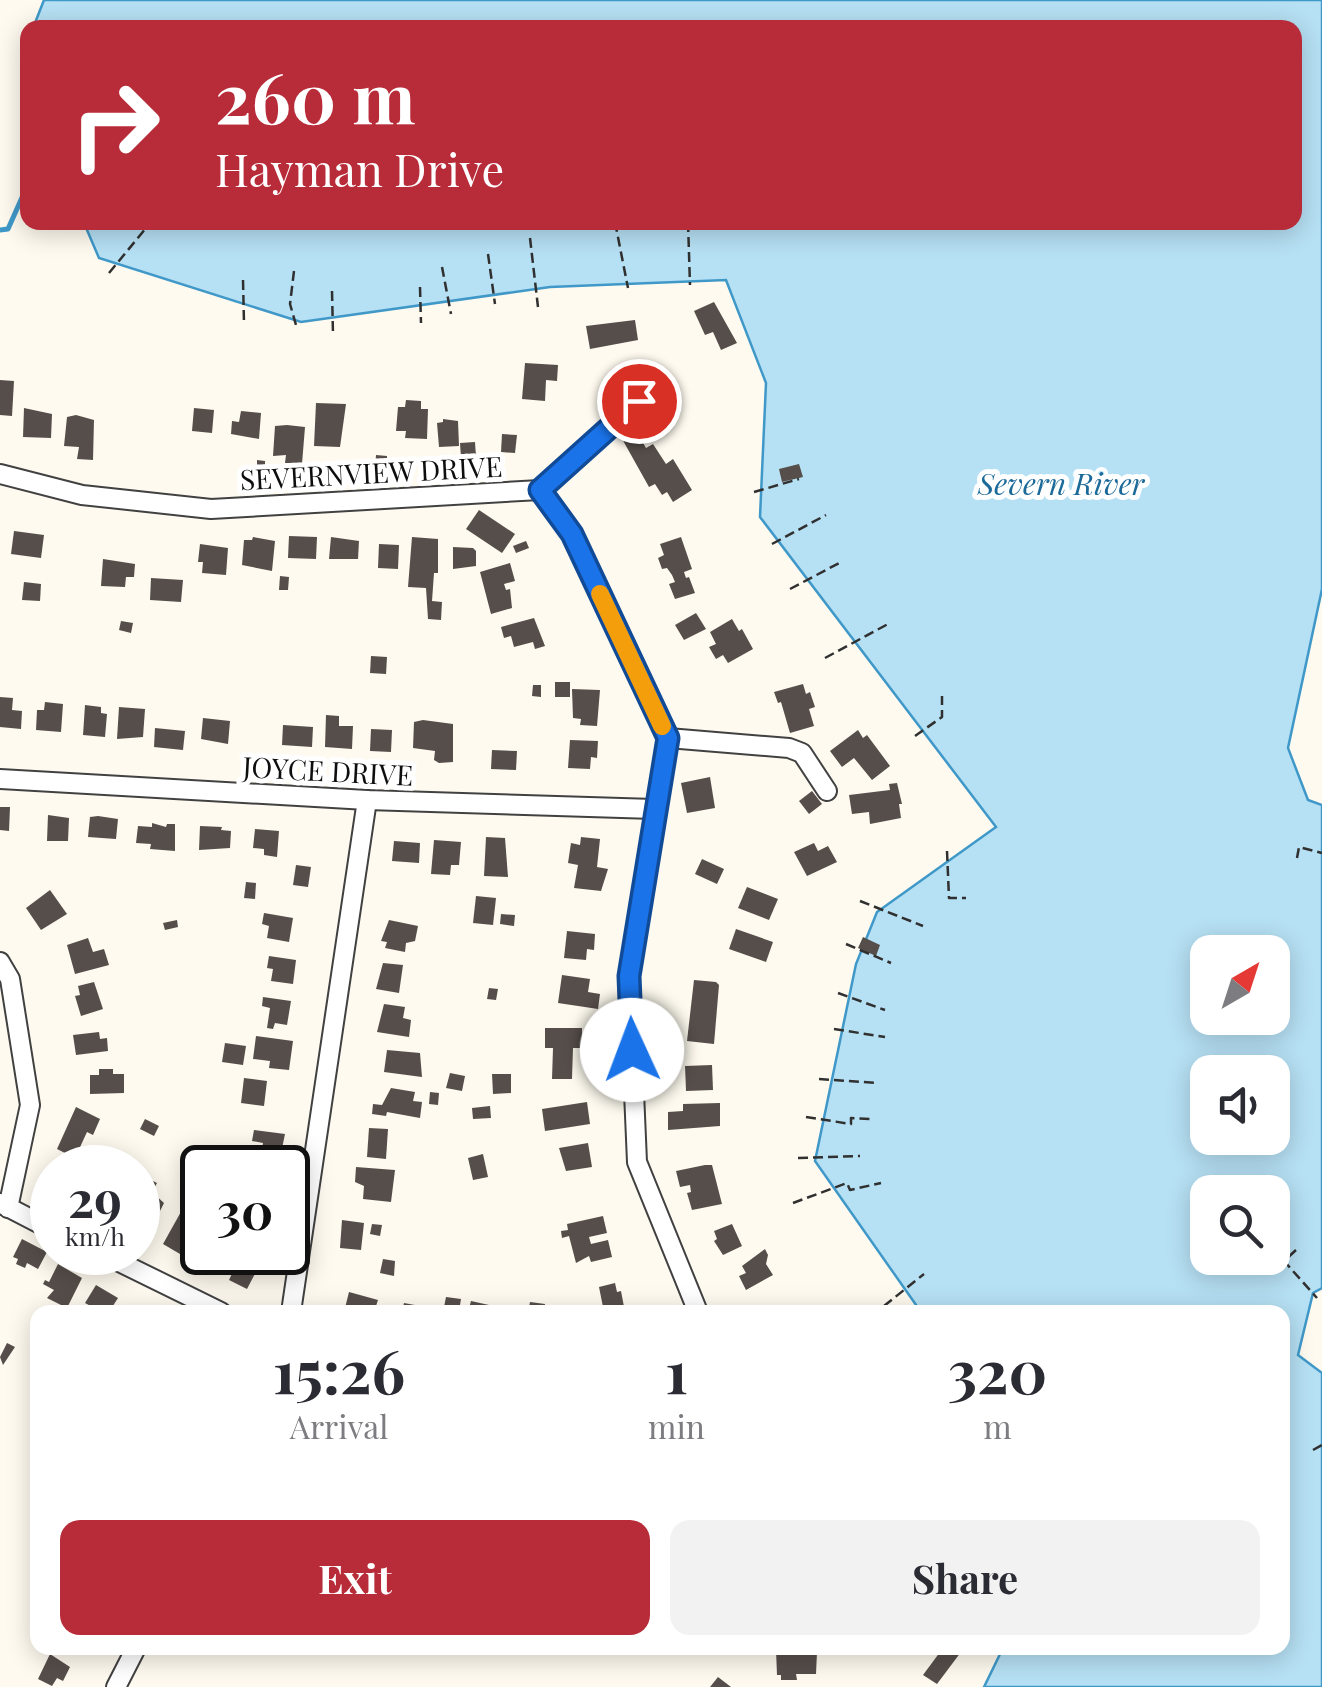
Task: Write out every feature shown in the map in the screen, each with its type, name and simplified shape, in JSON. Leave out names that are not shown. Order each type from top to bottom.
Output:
[{"type":"street","points":[[540,490],[639,401]]},
{"type":"street","name":"SEVERNVIEW DRIVE","points":[[0,474],[82,495],[211,510],[540,490],[572,534],[668,738]]},
{"type":"street","points":[[695,1305],[637,1162],[629,976],[668,738],[788,748],[802,753],[827,791]]},
{"type":"street","name":"JOYCE DRIVE","points":[[0,779],[367,800],[654,809]]},
{"type":"street","points":[[293,1305],[367,800]]},
{"type":"street","points":[[0,962],[10,979],[30,1106],[4,1206],[30,1219]]},
{"type":"street","points":[[146,1275],[207,1305]]},
{"type":"street","points":[[116,1687],[132,1655]]},
{"type":"path","points":[[109,273],[144,230]]},
{"type":"path","points":[[616,230],[628,288]]},
{"type":"path","points":[[688,230],[690,285]]},
{"type":"path","points":[[530,238],[538,306]]},
{"type":"path","points":[[488,254],[495,304]]},
{"type":"path","points":[[442,267],[451,314]]},
{"type":"path","points":[[294,271],[290,304],[296,326]]},
{"type":"path","points":[[243,280],[244,323]]},
{"type":"path","points":[[420,287],[421,323]]},
{"type":"path","points":[[332,292],[332,334]]},
{"type":"path","points":[[754,492],[799,480]]},
{"type":"path","points":[[772,544],[826,515]]},
{"type":"path","points":[[790,589],[843,560]]},
{"type":"path","points":[[825,658],[888,624]]},
{"type":"path","points":[[915,736],[942,717],[942,696]]},
{"type":"path","points":[[1296,858],[1300,848],[1322,852],[1320,864]]},
{"type":"path","points":[[947,851],[948,898],[966,898]]},
{"type":"path","points":[[860,901],[923,926]]},
{"type":"path","points":[[846,944],[891,963]]},
{"type":"path","points":[[838,992],[885,1010]]},
{"type":"path","points":[[834,1029],[885,1037]]},
{"type":"path","points":[[820,1079],[877,1083]]},
{"type":"path","points":[[806,1117],[851,1124],[851,1118],[870,1119]]},
{"type":"path","points":[[798,1158],[860,1156]]},
{"type":"path","points":[[793,1203],[847,1183],[850,1190],[880,1183]]},
{"type":"path","points":[[1296,1250],[1284,1261],[1317,1298]]},
{"type":"path","points":[[885,1305],[924,1274]]},
{"type":"path","points":[[1313,1450],[1322,1444]]},
{"type":"water","name":"Severn River","points":[[44,0],[1322,0],[1322,589],[1288,748],[1308,800],[1322,805],[1322,1288],[1313,1293],[1298,1355],[1322,1373],[1322,1687],[984,1687],[1000,1655],[1290,1655],[1290,1305],[916,1305],[815,1161],[856,964],[877,912],[996,827],[760,517],[766,383],[726,280],[550,287],[301,322],[99,258],[87,230],[1302,230],[1302,20],[36,20]]},
{"type":"building","points":[[714,302],[737,343],[721,350],[713,332],[705,335],[694,311]]},
{"type":"building","points":[[635,320],[638,340],[590,349],[586,326]]},
{"type":"building","points":[[525,363],[558,365],[557,381],[546,380],[545,401],[522,399]]},
{"type":"building","points":[[0,380],[14,381],[12,416],[0,415]]},
{"type":"building","points":[[406,400],[421,401],[421,409],[428,409],[427,439],[405,438],[406,431],[396,431],[398,407],[405,407]]},
{"type":"building","points":[[316,403],[346,404],[340,447],[314,446]]},
{"type":"building","points":[[24,408],[52,414],[51,438],[23,437]]},
{"type":"building","points":[[194,408],[214,410],[212,433],[192,431]]},
{"type":"building","points":[[241,411],[261,413],[259,439],[231,434],[232,421],[239,422]]},
{"type":"building","points":[[67,417],[94,420],[93,460],[77,459],[79,447],[64,446]]},
{"type":"building","points":[[443,419],[458,421],[459,446],[439,447],[437,423]]},
{"type":"building","points":[[275,426],[305,427],[302,464],[285,463],[286,455],[273,456]]},
{"type":"building","points":[[635,429],[646,448],[653,444],[666,464],[673,459],[692,490],[673,502],[655,484],[649,487],[621,437]]},
{"type":"building","points":[[502,434],[517,435],[515,453],[501,452]]},
{"type":"building","points":[[475,442],[476,457],[461,458],[460,443]]},
{"type":"building","points":[[376,455],[387,456],[387,469],[375,469]]},
{"type":"building","points":[[257,460],[265,461],[265,473],[257,473]]},
{"type":"building","points":[[799,464],[803,477],[782,482],[779,469]]},
{"type":"building","points":[[479,510],[515,534],[502,553],[466,529]]},
{"type":"building","points":[[14,531],[44,535],[41,558],[11,554]]},
{"type":"building","points":[[289,536],[317,537],[316,559],[288,558]]},
{"type":"building","points":[[253,537],[275,541],[272,571],[242,565],[244,540]]},
{"type":"building","points":[[331,537],[359,541],[358,559],[329,559]]},
{"type":"building","points":[[412,537],[438,539],[438,573],[434,573],[432,601],[442,602],[441,620],[428,619],[426,588],[408,587]]},
{"type":"building","points":[[681,537],[692,569],[684,572],[695,593],[675,599],[669,584],[675,582],[667,568],[662,569],[658,558],[664,555],[660,544]]},
{"type":"building","points":[[526,541],[529,548],[516,553],[513,546]]},
{"type":"building","points":[[200,544],[228,548],[226,575],[202,573],[203,562],[198,562]]},
{"type":"building","points":[[379,544],[399,545],[398,569],[378,568]]},
{"type":"building","points":[[453,547],[473,548],[476,566],[453,569]]},
{"type":"building","points":[[103,559],[135,564],[134,577],[126,577],[125,587],[101,586]]},
{"type":"building","points":[[510,563],[515,581],[504,584],[506,590],[510,589],[512,608],[491,614],[480,572]]},
{"type":"building","points":[[280,576],[289,577],[288,590],[279,590]]},
{"type":"building","points":[[151,578],[183,580],[181,602],[150,600]]},
{"type":"building","points":[[24,582],[41,584],[40,601],[22,600]]},
{"type":"building","points":[[696,613],[706,629],[684,640],[675,625]]},
{"type":"building","points":[[534,618],[545,646],[535,649],[533,642],[514,647],[511,636],[504,638],[501,627]]},
{"type":"building","points":[[732,619],[753,649],[728,663],[723,655],[716,659],[709,647],[716,644],[710,632]]},
{"type":"building","points":[[121,621],[133,623],[131,633],[119,630]]},
{"type":"building","points":[[371,656],[387,657],[386,674],[370,673]]},
{"type":"building","points":[[555,682],[570,682],[570,697],[555,697]]},
{"type":"building","points":[[803,684],[815,707],[809,709],[814,726],[790,733],[774,692]]},
{"type":"building","points":[[533,685],[541,685],[541,697],[532,696]]},
{"type":"building","points":[[572,689],[600,690],[597,726],[580,725],[581,719],[573,718]]},
{"type":"building","points":[[0,697],[13,698],[12,710],[22,711],[21,729],[0,727]]},
{"type":"building","points":[[45,702],[63,704],[61,732],[36,730],[37,710],[44,710]]},
{"type":"building","points":[[85,705],[101,707],[101,713],[107,714],[105,737],[83,735]]},
{"type":"building","points":[[119,707],[145,709],[143,737],[117,739]]},
{"type":"building","points":[[326,715],[339,716],[339,726],[353,726],[352,749],[325,747]]},
{"type":"building","points":[[203,718],[230,721],[228,744],[201,739]]},
{"type":"building","points":[[414,722],[453,724],[453,762],[439,763],[434,760],[435,751],[413,748]]},
{"type":"building","points":[[283,725],[313,727],[312,747],[282,745]]},
{"type":"building","points":[[155,728],[185,731],[183,750],[154,747]]},
{"type":"building","points":[[371,729],[392,730],[391,752],[370,751]]},
{"type":"building","points":[[858,730],[863,738],[867,735],[890,766],[872,780],[854,758],[842,767],[830,751]]},
{"type":"building","points":[[570,740],[598,741],[597,758],[591,757],[590,769],[568,768]]},
{"type":"building","points":[[492,750],[517,751],[516,770],[491,769]]},
{"type":"building","points":[[710,777],[715,808],[687,813],[681,783]]},
{"type":"building","points":[[897,783],[901,818],[870,824],[869,812],[852,814],[849,795],[890,790],[889,784]]},
{"type":"building","points":[[812,791],[822,804],[809,814],[799,801]]},
{"type":"building","points":[[0,807],[10,807],[9,831],[0,830]]},
{"type":"building","points":[[48,815],[69,818],[68,841],[47,841]]},
{"type":"building","points":[[90,817],[118,819],[116,839],[88,837]]},
{"type":"building","points":[[152,823],[166,827],[175,824],[175,851],[150,849],[151,844],[136,843],[138,826],[152,827]]},
{"type":"building","points":[[200,826],[231,831],[230,848],[199,850]]},
{"type":"building","points":[[255,829],[279,831],[277,857],[253,848]]},
{"type":"building","points":[[486,837],[505,838],[508,877],[484,876]]},
{"type":"building","points":[[581,837],[600,839],[597,867],[608,869],[601,891],[574,888],[578,865],[568,863],[571,843],[580,845]]},
{"type":"building","points":[[434,840],[461,842],[459,865],[451,865],[450,875],[431,874]]},
{"type":"building","points":[[394,841],[420,843],[419,863],[392,861]]},
{"type":"building","points":[[814,843],[818,851],[828,846],[837,862],[807,876],[794,852]]},
{"type":"building","points":[[702,859],[724,869],[717,884],[695,874]]},
{"type":"building","points":[[296,865],[311,867],[308,887],[293,885]]},
{"type":"building","points":[[246,882],[256,883],[255,899],[244,898]]},
{"type":"building","points":[[747,887],[778,899],[769,920],[738,908]]},
{"type":"building","points":[[50,890],[67,914],[41,930],[26,908]]},
{"type":"building","points":[[476,896],[496,898],[493,925],[473,923]]},
{"type":"building","points":[[264,913],[293,918],[289,942],[267,938],[269,926],[262,924]]},
{"type":"building","points":[[501,914],[515,915],[514,926],[500,924]]},
{"type":"building","points":[[177,920],[178,927],[165,930],[163,923]]},
{"type":"building","points":[[389,920],[418,926],[415,941],[406,943],[405,952],[385,948],[387,942],[381,941]]},
{"type":"building","points":[[736,929],[773,942],[766,962],[729,949]]},
{"type":"building","points":[[567,931],[595,934],[594,950],[587,949],[586,960],[564,958]]},
{"type":"building","points":[[863,937],[880,945],[876,956],[858,948]]},
{"type":"building","points":[[88,938],[93,952],[104,949],[109,965],[75,974],[67,945]]},
{"type":"building","points":[[269,956],[296,960],[293,984],[271,981]]},
{"type":"building","points":[[383,963],[403,965],[399,993],[376,989]]},
{"type":"building","points":[[562,975],[590,979],[588,992],[600,994],[598,1009],[558,1003]]},
{"type":"building","points":[[694,980],[719,985],[714,1044],[687,1041]]},
{"type":"building","points":[[94,982],[103,1009],[81,1016],[75,996],[80,995],[78,986]]},
{"type":"building","points":[[489,988],[498,989],[496,1000],[487,999]]},
{"type":"building","points":[[263,997],[291,1001],[287,1025],[275,1023],[273,1029],[267,1028],[270,1008],[262,1006]]},
{"type":"building","points":[[384,1004],[405,1007],[403,1018],[411,1020],[409,1037],[377,1032]]},
{"type":"building","points":[[545,1028],[582,1028],[582,1048],[573,1048],[572,1079],[552,1079],[553,1048],[545,1048]]},
{"type":"building","points":[[99,1032],[100,1039],[107,1038],[108,1051],[76,1055],[73,1035]]},
{"type":"building","points":[[256,1036],[293,1041],[289,1070],[269,1068],[270,1061],[253,1059]]},
{"type":"building","points":[[225,1043],[246,1046],[243,1065],[222,1062]]},
{"type":"building","points":[[387,1050],[420,1053],[422,1077],[384,1072]]},
{"type":"building","points":[[712,1065],[713,1090],[686,1091],[685,1066]]},
{"type":"building","points":[[99,1069],[124,1074],[124,1093],[90,1094],[90,1075],[99,1075]]},
{"type":"building","points":[[450,1073],[465,1076],[462,1091],[446,1088]]},
{"type":"building","points":[[492,1074],[511,1074],[511,1093],[493,1094]]},
{"type":"building","points":[[244,1078],[267,1081],[264,1106],[241,1103]]},
{"type":"building","points":[[391,1088],[415,1092],[413,1101],[422,1102],[420,1118],[387,1112],[386,1116],[372,1114],[373,1104],[382,1105]]},
{"type":"building","points":[[430,1092],[439,1093],[438,1105],[429,1104]]},
{"type":"building","points":[[587,1102],[590,1124],[545,1131],[542,1109]]},
{"type":"building","points":[[720,1103],[720,1126],[668,1130],[668,1112],[683,1111],[683,1104]]},
{"type":"building","points":[[490,1106],[491,1118],[473,1119],[472,1108]]},
{"type":"building","points":[[76,1107],[100,1119],[93,1135],[87,1132],[81,1145],[59,1145]]},
{"type":"building","points":[[145,1119],[159,1126],[154,1136],[140,1129]]},
{"type":"building","points":[[369,1128],[388,1129],[386,1159],[367,1157]]},
{"type":"building","points":[[254,1130],[285,1134],[283,1145],[252,1141]]},
{"type":"building","points":[[588,1143],[592,1167],[566,1171],[559,1148]]},
{"type":"building","points":[[483,1154],[488,1177],[473,1180],[468,1158]]},
{"type":"building","points":[[712,1165],[722,1204],[692,1210],[687,1193],[691,1192],[690,1185],[680,1187],[676,1171]]},
{"type":"building","points":[[356,1167],[395,1170],[391,1202],[363,1199],[364,1186],[355,1182]]},
{"type":"building","points":[[180,1214],[180,1254],[163,1244]]},
{"type":"building","points":[[603,1216],[607,1233],[589,1237],[591,1244],[608,1240],[612,1257],[591,1262],[589,1256],[576,1263],[569,1236],[562,1238],[561,1231],[568,1230],[567,1224]]},
{"type":"building","points":[[342,1220],[364,1223],[361,1250],[340,1248]]},
{"type":"building","points":[[372,1224],[382,1225],[380,1236],[370,1234]]},
{"type":"building","points":[[732,1224],[742,1246],[723,1255],[714,1241],[714,1231]]},
{"type":"building","points":[[22,1239],[30,1243],[30,1265],[27,1263],[25,1268],[16,1264],[18,1259],[13,1257]]},
{"type":"building","points":[[765,1249],[766,1264],[773,1275],[746,1290],[739,1276],[746,1273],[742,1266]]},
{"type":"building","points":[[383,1259],[395,1261],[394,1276],[380,1273]]},
{"type":"building","points":[[52,1275],[82,1278],[68,1305],[47,1298],[54,1290],[43,1284],[45,1280],[49,1282]]},
{"type":"building","points":[[231,1275],[254,1275],[247,1289],[229,1280]]},
{"type":"building","points":[[615,1283],[624,1305],[603,1305],[599,1287]]},
{"type":"building","points":[[96,1285],[118,1298],[114,1305],[85,1303]]},
{"type":"building","points":[[349,1292],[378,1300],[376,1305],[346,1305]]},
{"type":"building","points":[[446,1297],[461,1299],[460,1305],[444,1305]]},
{"type":"building","points":[[7,1343],[15,1347],[3,1365],[0,1357]]},
{"type":"building","points":[[50,1655],[70,1667],[63,1681],[57,1678],[52,1686],[38,1679]]},
{"type":"building","points":[[776,1655],[817,1655],[816,1674],[796,1674],[797,1680],[781,1680],[781,1675],[777,1675]]},
{"type":"building","points":[[938,1655],[959,1655],[937,1684],[923,1675]]},
{"type":"building","points":[[718,1677],[731,1687],[710,1687]]},
{"type":"waterway","points":[[0,230],[8,229],[20,202]]},
{"type":"slow traffic","points":[[600,594],[662,726]]},
{"type":"route","points":[[632,1050],[629,976],[668,738],[572,534],[540,490],[639,401]]}]
